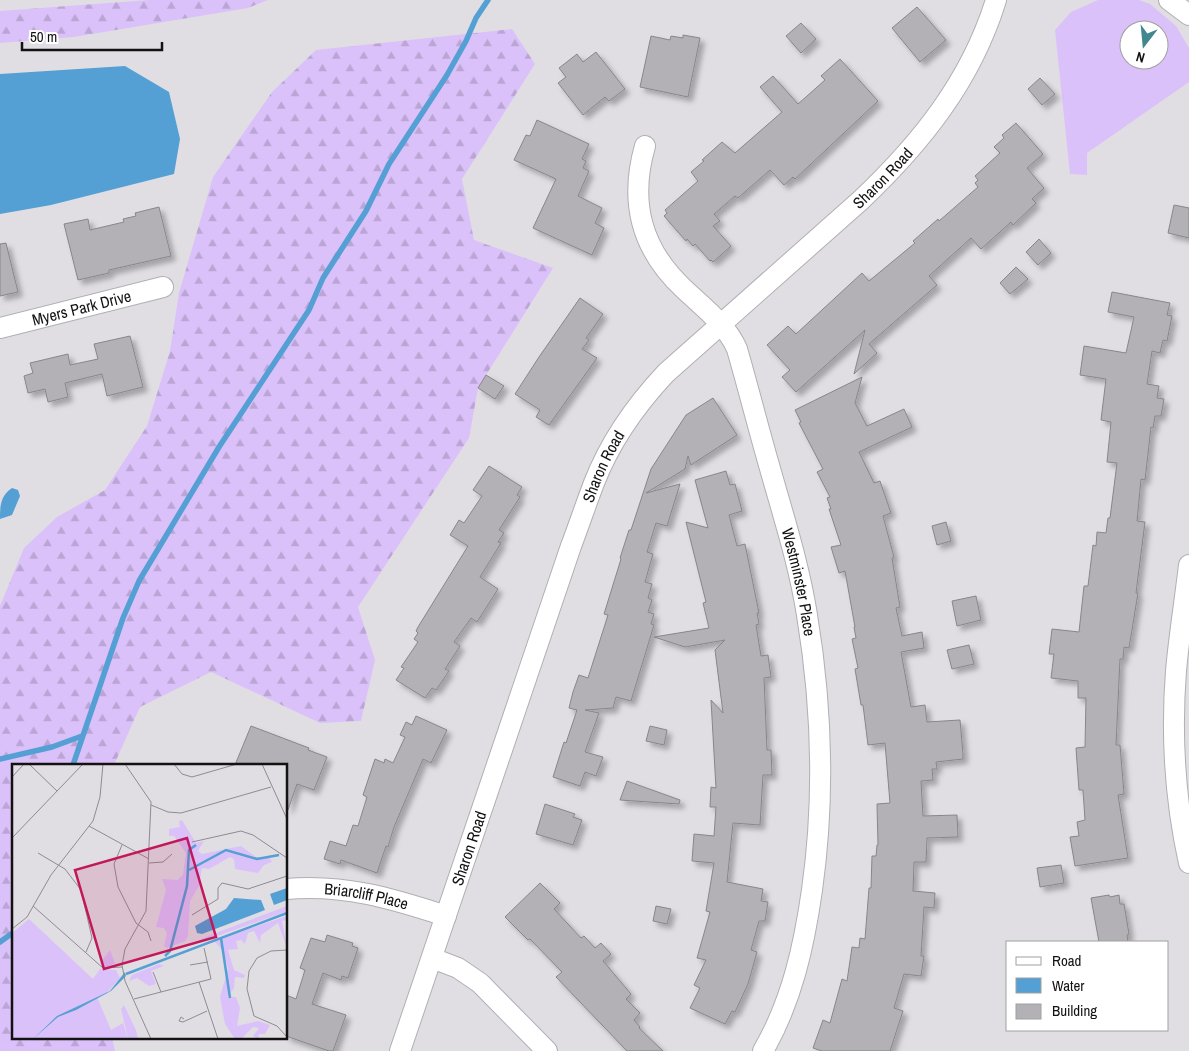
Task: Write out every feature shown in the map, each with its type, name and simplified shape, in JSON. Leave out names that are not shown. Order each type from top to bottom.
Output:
[{"type":"street","name":"Sharon Road","points":[[400,1051],[571,546],[602,464],[620,430],[643,398],[672,367],[861,200],[919,140],[935,120],[963,75],[982,37],[996,0]]},
{"type":"street","points":[[1169,0],[1189,15]]},
{"type":"street","name":"Westminster Place","points":[[645,146],[638,176],[637,190],[641,219],[650,247],[672,278],[731,336],[737,349],[798,571],[812,645],[821,766],[819,823],[814,876],[804,935],[787,999],[763,1051]]},
{"type":"street","name":"Myers Park Drive","points":[[0,328],[163,287]]},
{"type":"street","points":[[1189,564],[1176,668],[1174,738],[1177,782],[1189,862]]},
{"type":"street","name":"Briarcliff Place","points":[[288,889],[318,888],[358,891],[396,900],[446,916]]},
{"type":"street","points":[[432,958],[458,968],[480,983],[547,1051]]},
{"type":"green space","points":[[149,0],[268,0],[248,8],[74,37],[0,43],[0,11]]},
{"type":"green space","points":[[1098,0],[1139,0],[1150,4],[1169,20],[1119,20],[1119,70],[1169,70],[1169,20],[1176,26],[1189,48],[1189,82],[1087,153],[1087,175],[1070,174],[1055,30],[1071,12]]},
{"type":"green space","points":[[512,29],[535,64],[462,179],[474,240],[553,268],[478,388],[469,438],[358,607],[375,660],[361,721],[320,723],[211,672],[140,707],[114,764],[12,764],[12,1038],[112,1038],[115,1051],[0,1051],[0,606],[24,548],[57,517],[105,490],[147,426],[170,351],[179,293],[213,177],[272,92],[316,50]]},
{"type":"water","points":[[125,66],[169,92],[180,139],[174,174],[51,205],[0,214],[0,74]]},
{"type":"water","points":[[12,488],[18,490],[20,496],[12,515],[0,519],[3,498]]},
{"type":"building","points":[[917,7],[946,40],[920,62],[892,28]]},
{"type":"building","points":[[801,23],[816,39],[801,53],[786,36]]},
{"type":"building","points":[[683,35],[700,38],[688,97],[640,87],[651,36],[670,40],[671,36],[683,38]]},
{"type":"building","points":[[596,52],[625,89],[609,101],[605,97],[583,115],[558,83],[566,77],[559,68],[577,54],[583,62]]},
{"type":"building","points":[[840,59],[878,101],[795,179],[793,177],[784,185],[770,170],[738,198],[735,196],[714,214],[720,221],[713,226],[731,246],[713,262],[710,261],[695,244],[693,246],[687,239],[686,241],[664,216],[667,213],[665,210],[698,181],[691,172],[722,142],[735,153],[782,112],[760,87],[773,76],[798,104],[825,80],[821,76]]},
{"type":"building","points":[[1040,78],[1055,94],[1042,105],[1028,89]]},
{"type":"building","points":[[537,120],[589,144],[582,159],[586,161],[583,168],[589,171],[578,196],[602,208],[595,223],[604,228],[592,255],[533,228],[556,179],[514,160],[526,135],[530,136]]},
{"type":"building","points":[[1016,123],[1043,154],[1027,168],[1044,188],[1032,199],[1036,203],[1013,225],[1011,222],[981,249],[971,238],[929,276],[937,285],[869,344],[877,353],[854,374],[865,330],[796,392],[782,377],[790,370],[767,345],[788,326],[796,334],[862,273],[869,281],[915,243],[913,241],[938,219],[939,221],[978,187],[975,183],[978,180],[975,176],[1000,153],[994,147],[1004,138],[1002,135]]},
{"type":"building","points":[[1174,205],[1189,208],[1189,238],[1168,233]]},
{"type":"building","points":[[159,207],[171,256],[109,270],[109,273],[78,280],[64,224],[88,219],[90,230],[124,222],[123,219],[136,216],[135,213]]},
{"type":"building","points":[[1039,239],[1051,253],[1038,265],[1026,252]]},
{"type":"building","points":[[6,243],[18,292],[0,296],[0,244]]},
{"type":"building","points":[[1016,267],[1028,279],[1010,294],[1000,283]]},
{"type":"building","points":[[1112,292],[1170,303],[1167,315],[1172,316],[1167,341],[1163,340],[1160,353],[1152,351],[1147,384],[1159,386],[1157,398],[1164,399],[1161,416],[1155,416],[1153,428],[1151,427],[1145,480],[1141,479],[1137,521],[1145,522],[1136,593],[1138,593],[1129,648],[1124,647],[1123,659],[1120,659],[1116,745],[1120,745],[1124,794],[1118,795],[1128,858],[1075,866],[1070,837],[1079,836],[1077,822],[1085,820],[1083,790],[1079,790],[1076,748],[1085,747],[1086,698],[1078,698],[1078,681],[1051,678],[1054,654],[1049,654],[1052,629],[1079,632],[1084,586],[1088,586],[1093,545],[1096,546],[1097,532],[1106,533],[1108,518],[1110,518],[1117,463],[1107,462],[1111,422],[1101,420],[1106,379],[1080,375],[1084,346],[1126,353],[1134,317],[1108,312]]},
{"type":"building","points":[[580,298],[603,314],[586,338],[589,340],[582,349],[597,358],[549,425],[536,417],[540,410],[515,394]]},
{"type":"building","points":[[130,336],[143,387],[107,396],[102,374],[65,383],[68,397],[48,402],[45,389],[28,393],[24,376],[33,373],[30,363],[68,354],[70,365],[98,359],[94,344]]},
{"type":"building","points":[[486,375],[504,386],[495,399],[478,388]]},
{"type":"building","points":[[862,377],[855,403],[867,426],[904,409],[912,427],[859,452],[874,483],[880,481],[891,513],[883,516],[894,557],[892,558],[900,607],[896,608],[902,636],[922,632],[924,648],[901,652],[911,707],[925,705],[927,722],[960,720],[963,759],[936,762],[937,769],[932,769],[933,780],[921,781],[923,816],[957,815],[958,837],[927,838],[926,862],[914,862],[913,891],[935,893],[934,908],[924,907],[921,956],[924,956],[921,976],[904,974],[894,1008],[903,1011],[890,1051],[822,1051],[813,1048],[823,1020],[830,1023],[842,979],[847,981],[852,947],[859,948],[860,938],[865,939],[869,888],[871,888],[872,856],[876,856],[878,845],[877,804],[890,803],[885,743],[868,745],[863,705],[861,705],[855,669],[858,668],[852,639],[856,638],[855,627],[845,571],[839,573],[831,547],[841,545],[829,509],[831,509],[827,498],[830,497],[817,472],[823,469],[799,423],[801,422],[795,410]]},
{"type":"building","points":[[713,398],[737,435],[691,465],[688,456],[685,469],[646,493],[680,484],[667,526],[656,523],[647,552],[653,554],[645,582],[652,584],[648,598],[652,600],[648,612],[654,614],[651,624],[654,625],[631,701],[616,697],[613,708],[585,710],[599,713],[585,752],[603,757],[596,776],[585,772],[580,786],[553,777],[577,710],[569,708],[573,692],[579,675],[588,678],[608,615],[604,614],[620,558],[651,469],[686,415]]},
{"type":"building","points":[[489,466],[522,487],[517,495],[520,497],[499,530],[504,533],[498,542],[501,543],[480,577],[498,589],[477,622],[471,618],[454,642],[460,646],[445,669],[449,671],[436,690],[432,688],[425,698],[396,680],[404,668],[401,667],[418,642],[414,639],[418,633],[416,631],[418,627],[468,546],[450,535],[459,520],[464,523],[482,496],[473,490]]},
{"type":"building","points":[[726,471],[730,485],[735,484],[742,511],[729,515],[737,546],[745,544],[759,613],[757,613],[759,624],[756,625],[761,656],[768,655],[771,677],[764,678],[767,750],[771,750],[772,775],[763,775],[760,825],[733,823],[727,882],[763,889],[761,901],[768,902],[765,921],[759,921],[751,950],[757,952],[748,984],[735,1012],[732,1011],[725,1024],[690,1008],[700,988],[694,985],[706,960],[697,958],[710,912],[706,911],[714,863],[692,861],[694,834],[714,836],[716,807],[710,807],[711,787],[716,788],[711,700],[723,713],[715,650],[725,640],[685,647],[654,637],[709,628],[703,603],[706,602],[686,522],[708,528],[695,480]]},
{"type":"building","points":[[946,522],[951,541],[937,545],[932,526]]},
{"type":"building","points":[[976,596],[981,620],[957,626],[952,601]]},
{"type":"building","points":[[969,645],[974,664],[952,669],[947,650]]},
{"type":"building","points":[[416,716],[447,730],[431,763],[423,759],[394,827],[388,847],[386,846],[377,873],[341,860],[340,864],[324,859],[330,841],[346,846],[353,825],[358,826],[367,797],[363,795],[375,759],[384,763],[385,759],[393,763],[405,737],[400,735],[406,722],[412,725]]},
{"type":"building","points":[[251,726],[309,748],[308,750],[327,757],[314,790],[297,784],[288,810],[288,764],[235,764]]},
{"type":"building","points":[[650,726],[667,730],[664,745],[646,741]]},
{"type":"building","points":[[627,781],[680,800],[679,804],[620,800]]},
{"type":"building","points":[[545,804],[575,814],[573,817],[582,820],[573,845],[536,834]]},
{"type":"building","points":[[1061,865],[1064,883],[1040,887],[1037,868]]},
{"type":"building","points":[[540,883],[560,903],[554,909],[581,938],[584,936],[595,948],[601,943],[611,954],[603,961],[631,994],[626,999],[640,1013],[634,1020],[639,1028],[663,1051],[627,1051],[556,977],[562,972],[530,939],[528,940],[505,917]]},
{"type":"building","points":[[1119,895],[1120,904],[1124,904],[1129,934],[1127,935],[1128,941],[1099,941],[1091,898]]},
{"type":"building","points":[[656,906],[671,909],[667,924],[653,921]]},
{"type":"building","points":[[327,935],[353,943],[352,946],[358,948],[348,978],[342,976],[341,980],[323,973],[312,1004],[346,1015],[333,1051],[288,1037],[288,996],[296,999],[305,970],[300,968],[311,938],[325,942]]},
{"type":"waterway","points":[[73,764],[123,618],[139,581],[219,447],[309,310],[323,278],[366,211],[389,164],[447,75],[466,41],[476,18],[488,0]]},
{"type":"waterway","points":[[0,759],[52,747],[82,736]]},
{"type":"waterway","points":[[0,942],[12,933]]}]
